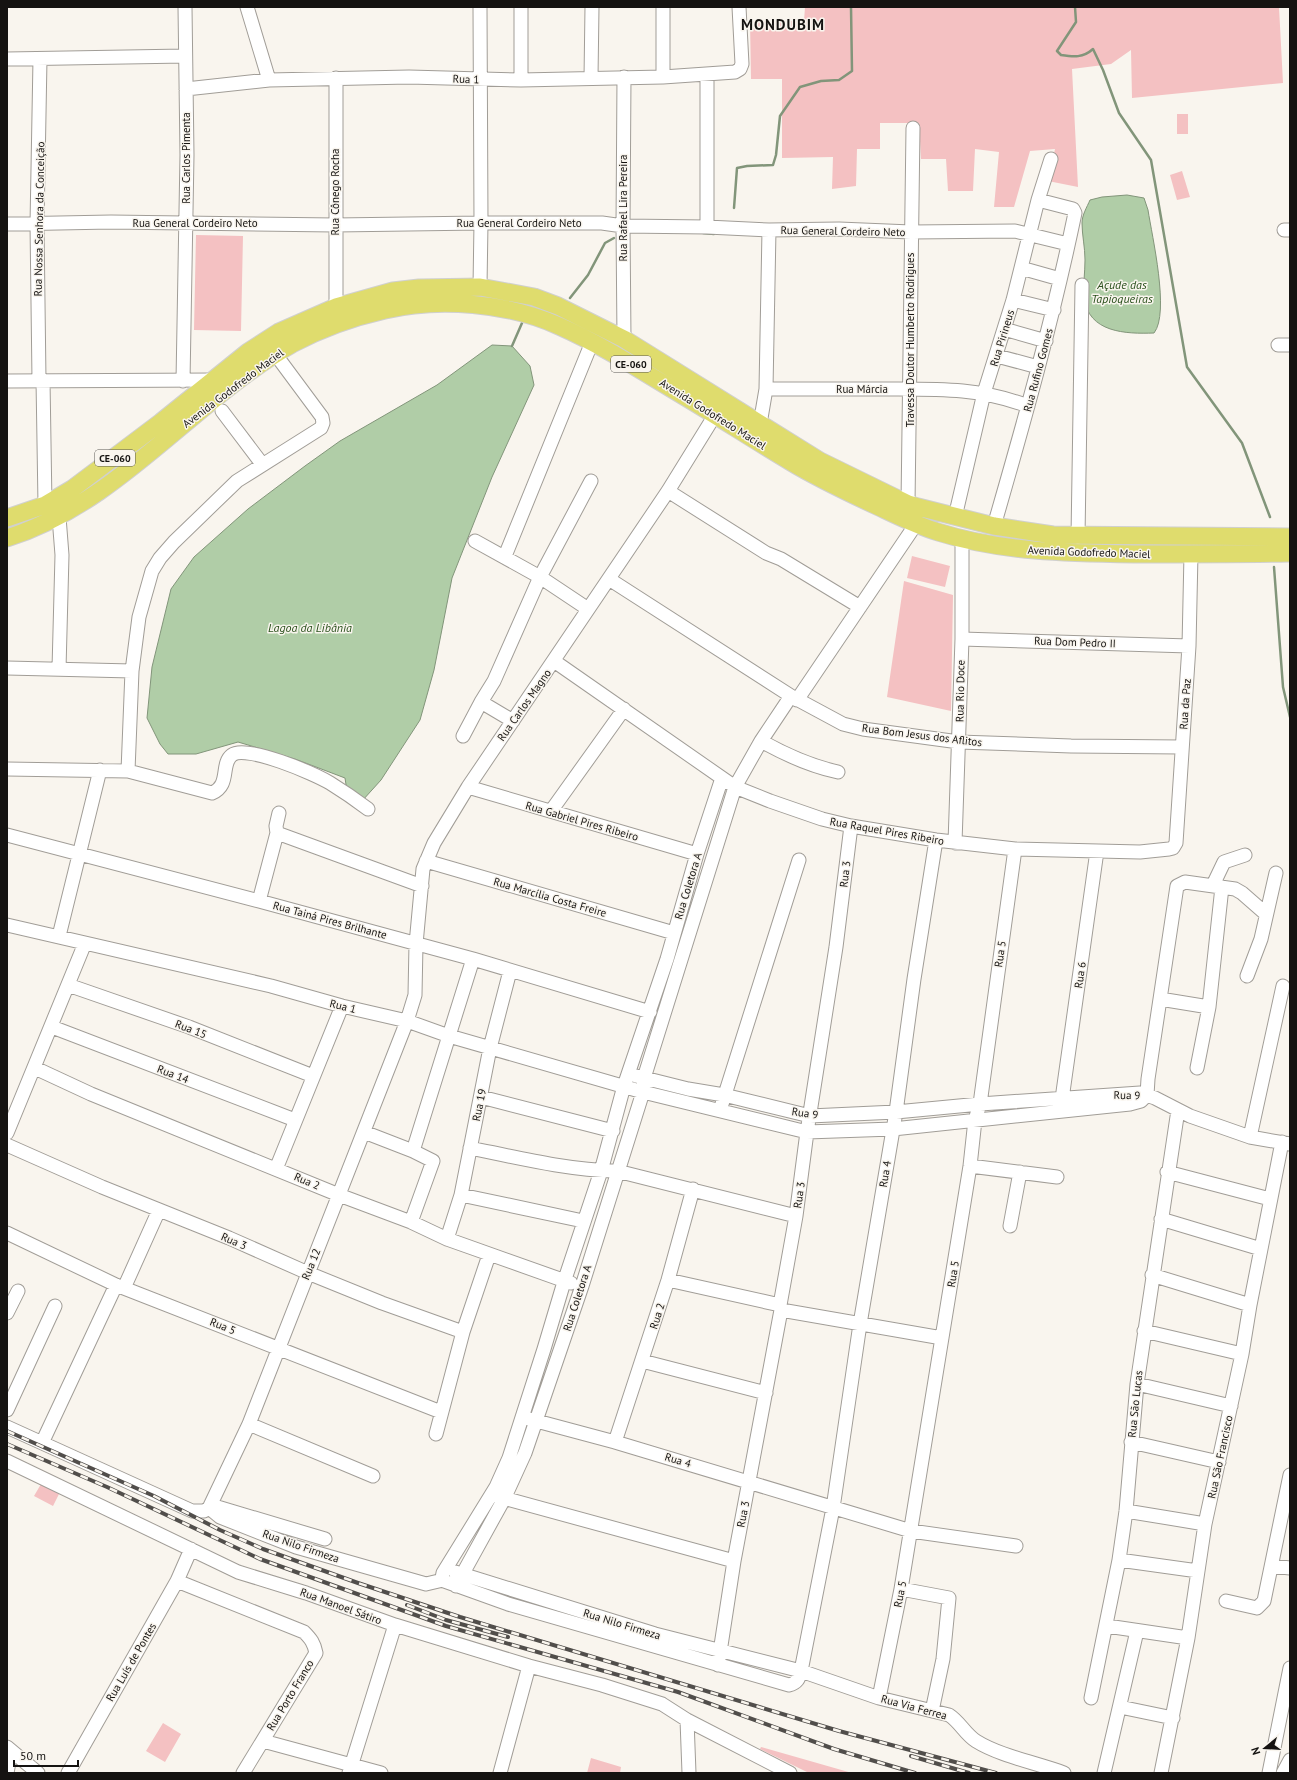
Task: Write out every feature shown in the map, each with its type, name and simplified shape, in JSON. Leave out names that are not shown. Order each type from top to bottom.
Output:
[{"type":"main road","name":"Avenida Godofredo Maciel","points":[[7,518],[45,505],[72,489],[117,457],[248,352],[279,332],[336,306],[393,291],[419,288],[480,287],[534,297],[558,306],[624,339],[820,461],[908,504],[994,526],[1054,536],[1290,537]]},
{"type":"main road","name":"Avenida Godofredo Maciel","points":[[7,538],[34,530],[59,517],[104,488],[211,402],[293,344],[334,326],[385,310],[422,304],[478,305],[527,315],[556,324],[592,342],[715,415],[793,464],[851,494],[916,524],[962,539],[1025,550],[1062,553],[1290,553]]},
{"type":"street","name":"Rua Carlos Pimenta","points":[[183,382],[186,223],[186,7]]},
{"type":"street","points":[[247,7],[269,80]]},
{"type":"street","points":[[480,7],[480,287]]},
{"type":"street","points":[[521,7],[521,80]]},
{"type":"street","points":[[591,78],[592,7]]},
{"type":"street","points":[[663,7],[663,77]]},
{"type":"street","name":"Rua 1","points":[[186,89],[269,80],[409,77],[521,80],[663,77],[735,72],[740,69],[742,64],[739,7]]},
{"type":"street","points":[[7,59],[185,56]]},
{"type":"street","name":"Rua Nossa Senhora da Conceição","points":[[40,59],[37,224],[45,505]]},
{"type":"street","points":[[707,75],[707,227]]},
{"type":"street","name":"Rua Cônego Rocha","points":[[336,78],[336,306]]},
{"type":"street","name":"Rua Rafael Lira Pereira","points":[[624,78],[624,339]]},
{"type":"street","name":"Travessa Doutor Humberto Rodrigues","points":[[908,504],[913,128]]},
{"type":"street","name":"Rua Pirineus","points":[[955,517],[984,393],[997,356],[1013,300],[1038,200],[1051,159]]},
{"type":"street","name":"Rua Rufino Gomes","points":[[994,526],[1046,341],[1075,213],[1073,209],[1038,200]]},
{"type":"street","name":"Rua General Cordeiro Neto","points":[[7,224],[186,223],[335,225],[481,223],[602,224],[623,226],[707,227],[769,230],[839,229],[911,232],[1015,231],[1068,244]]},
{"type":"street","points":[[760,424],[766,389],[769,230]]},
{"type":"street","points":[[1020,268],[1060,279]]},
{"type":"street","points":[[1078,537],[1082,286]]},
{"type":"street","points":[[1013,300],[1054,310]]},
{"type":"street","points":[[1004,329],[1046,341]]},
{"type":"street","points":[[505,556],[592,342]]},
{"type":"street","points":[[128,771],[132,671],[139,617],[152,571],[174,542],[231,487],[262,464],[321,428],[323,423],[322,417],[276,355]]},
{"type":"street","points":[[997,356],[1038,367]]},
{"type":"street","points":[[7,381],[183,382],[213,380]]},
{"type":"street","name":"Rua Márcia","points":[[766,389],[945,389],[984,393],[1007,398],[1028,406]]},
{"type":"street","points":[[222,411],[262,464]]},
{"type":"street","name":"Rua Carlos Magno","points":[[407,1021],[414,995],[416,944],[423,869],[434,843],[468,787],[668,491],[715,415]]},
{"type":"street","points":[[463,736],[494,681],[540,577],[591,481]]},
{"type":"street","points":[[668,491],[759,549],[781,559],[860,607]]},
{"type":"street","points":[[59,517],[62,555],[59,669]]},
{"type":"street","name":"Rua Coletora A","points":[[459,1580],[504,1499],[525,1453],[537,1421],[582,1286],[643,1092],[644,1078],[735,787],[761,741],[860,607],[916,524]]},
{"type":"street","name":"Rua Rio Doce","points":[[955,843],[962,639],[962,539]]},
{"type":"street","points":[[475,540],[540,577],[588,609]]},
{"type":"street","name":"Rua da Paz","points":[[1169,849],[1173,848],[1176,843],[1181,747],[1189,646],[1191,554]]},
{"type":"street","name":"Rua Bom Jesus dos Aflitos","points":[[609,579],[794,698],[843,724],[863,729],[959,742],[1071,746],[1181,747]]},
{"type":"street","name":"Rua Dom Pedro II","points":[[962,639],[1189,646]]},
{"type":"street","name":"Rua Raquel Pires Ribeiro","points":[[554,661],[735,787],[822,819],[851,826],[955,843],[1015,849],[1140,852],[1169,849]]},
{"type":"street","points":[[7,668],[132,671]]},
{"type":"street","points":[[481,702],[513,721]]},
{"type":"street","points":[[551,811],[624,709]]},
{"type":"street","points":[[761,741],[792,758],[821,769],[838,772]]},
{"type":"street","points":[[7,769],[128,771],[212,793],[217,791],[222,786],[229,758],[233,754],[241,751],[305,770],[331,783],[368,809]]},
{"type":"street","points":[[59,936],[100,770]]},
{"type":"street","name":"Rua Coletora A","points":[[444,1575],[492,1495],[509,1458],[583,1221],[601,1170],[626,1080],[656,994],[697,854],[722,778]]},
{"type":"street","name":"Rua Gabriel Pires Ribeiro","points":[[468,787],[697,854]]},
{"type":"street","points":[[259,900],[277,834],[276,826],[280,812]]},
{"type":"street","name":"Rua 3","points":[[719,1658],[734,1561],[766,1393],[796,1216],[807,1132],[836,947],[851,826]]},
{"type":"street","points":[[277,834],[422,886]]},
{"type":"street","name":"Rua Tainá Pires Brilhante","points":[[7,835],[259,900],[473,959],[650,1012]]},
{"type":"street","name":"Rua 4","points":[[789,1685],[795,1683],[800,1678],[833,1508],[860,1324],[896,1112],[914,979],[936,840]]},
{"type":"street","name":"Rua 5","points":[[879,1698],[911,1531],[970,1166],[975,1120],[980,1104],[1015,849]]},
{"type":"street","name":"Rua 6","points":[[1062,1099],[1097,851]]},
{"type":"street","points":[[1197,1068],[1209,1007],[1218,886],[1224,862],[1245,855]]},
{"type":"street","name":"Rua Marcília Costa Freire","points":[[426,860],[674,934]]},
{"type":"street","points":[[719,1112],[799,860]]},
{"type":"street","points":[[1247,976],[1261,939],[1276,872]]},
{"type":"street","points":[[1266,914],[1239,890],[1185,882],[1179,884],[1176,888],[1148,1079],[1154,1098],[1178,1110],[1250,1137],[1286,1143]]},
{"type":"street","name":"Rua 1","points":[[7,925],[271,986],[342,1006],[407,1021],[449,1036],[490,1048],[626,1080]]},
{"type":"street","points":[[7,1133],[52,1027],[85,943]]},
{"type":"street","points":[[413,1151],[473,959]]},
{"type":"street","name":"Rua 19","points":[[447,1239],[461,1195],[490,1048],[510,971]]},
{"type":"street","name":"Rua 15","points":[[68,985],[189,1027],[313,1076]]},
{"type":"street","points":[[1250,1137],[1283,986]]},
{"type":"street","points":[[656,994],[670,998]]},
{"type":"street","points":[[1160,999],[1209,1007]]},
{"type":"street","points":[[276,1169],[342,1006]]},
{"type":"street","name":"Rua 12","points":[[210,1506],[249,1424],[277,1348],[340,1195],[407,1021]]},
{"type":"street","name":"Rua 14","points":[[52,1027],[295,1120]]},
{"type":"street","name":"Rua 2","points":[[35,1068],[91,1094],[340,1195],[411,1222],[447,1239],[564,1282],[582,1286]]},
{"type":"street","name":"Rua 9","points":[[626,1080],[644,1078],[688,1089],[724,1095],[810,1116],[896,1112],[1130,1093],[1154,1098]]},
{"type":"street","name":"Rua 9","points":[[626,1080],[643,1092],[719,1112],[807,1132],[893,1129],[1130,1104],[1154,1098]]},
{"type":"street","points":[[481,1098],[613,1131]]},
{"type":"street","name":"Rua São Lucas","points":[[1091,1698],[1119,1560],[1126,1511],[1137,1384],[1167,1172],[1178,1110]]},
{"type":"street","points":[[364,1132],[413,1151],[433,1161],[411,1222]]},
{"type":"street","name":"Rua São Francisco","points":[[1161,1773],[1188,1638],[1205,1524],[1242,1354],[1270,1199],[1286,1143]]},
{"type":"street","name":"Rua 3","points":[[7,1145],[158,1210],[229,1238],[308,1273],[382,1303],[463,1332]]},
{"type":"street","points":[[470,1148],[537,1162],[617,1171],[796,1216]]},
{"type":"street","points":[[970,1166],[1057,1177]]},
{"type":"street","points":[[1010,1226],[1020,1172]]},
{"type":"street","points":[[1167,1172],[1270,1199]]},
{"type":"street","name":"Rua 2","points":[[615,1442],[668,1280],[693,1189]]},
{"type":"street","points":[[461,1195],[583,1221]]},
{"type":"street","points":[[42,1443],[158,1210]]},
{"type":"street","points":[[1161,1219],[1261,1249]]},
{"type":"street","name":"Rua 5","points":[[7,1233],[120,1286],[441,1412]]},
{"type":"street","points":[[436,1434],[463,1332],[489,1255]]},
{"type":"street","points":[[1152,1275],[1250,1305]]},
{"type":"street","points":[[668,1280],[781,1308],[860,1324],[942,1338]]},
{"type":"street","points":[[7,1313],[18,1291]]},
{"type":"street","points":[[7,1410],[55,1306]]},
{"type":"street","points":[[1144,1332],[1242,1354]]},
{"type":"street","points":[[642,1361],[766,1393]]},
{"type":"street","points":[[1137,1384],[1231,1406]]},
{"type":"street","name":"Rua 4","points":[[523,1417],[615,1442],[911,1531],[1016,1546]]},
{"type":"street","points":[[249,1424],[373,1476]]},
{"type":"street","points":[[7,1427],[192,1511],[204,1511],[210,1506],[325,1539]]},
{"type":"street","points":[[1131,1442],[1219,1462]]},
{"type":"street","name":"Rua Manoel Sátiro","points":[[7,1461],[238,1572],[306,1593],[395,1625],[529,1666],[602,1685],[662,1704],[687,1720],[790,1773]]},
{"type":"street","points":[[1226,1601],[1257,1608],[1264,1601],[1290,1475]]},
{"type":"street","points":[[492,1495],[734,1561]]},
{"type":"street","name":"Rua Nilo Firmeza","points":[[210,1506],[220,1517],[296,1547],[426,1584],[444,1575],[655,1634],[789,1685]]},
{"type":"street","points":[[1126,1511],[1205,1524]]},
{"type":"street","name":"Rua Luís de Pontes","points":[[68,1773],[177,1581],[191,1549]]},
{"type":"street","points":[[1119,1560],[1198,1571]]},
{"type":"street","points":[[1272,1566],[1290,1568]]},
{"type":"street","name":"Rua Porto Franco","points":[[177,1581],[304,1632],[311,1638],[315,1645],[316,1653],[243,1773]]},
{"type":"street","points":[[901,1589],[950,1598],[943,1659],[932,1711]]},
{"type":"street","points":[[350,1769],[395,1625]]},
{"type":"street","points":[[1106,1626],[1188,1638]]},
{"type":"street","points":[[1104,1773],[1137,1631]]},
{"type":"street","name":"Rua Nilo Firmeza","points":[[719,1658],[801,1671]]},
{"type":"street","points":[[500,1773],[529,1666]]},
{"type":"street","points":[[1269,1773],[1290,1668]]},
{"type":"street","name":"Rua Via Ferrea","points":[[801,1671],[879,1698],[949,1715],[956,1720],[968,1734],[985,1746],[1064,1773]]},
{"type":"street","points":[[1120,1707],[1173,1718]]},
{"type":"street","points":[[687,1720],[689,1773]]},
{"type":"street","points":[[263,1741],[350,1769],[381,1773]]},
{"type":"street","points":[[7,1773],[9,1749]]},
{"type":"street","points":[[9,1749],[38,1773]]},
{"type":"street","points":[[1284,1773],[1290,1760]]},
{"type":"shaded area","points":[[805,7],[1279,7],[1283,83],[1132,98],[1131,50],[1111,64],[1072,69],[1078,187],[1048,181],[1055,149],[1030,151],[1014,207],[994,207],[999,152],[975,149],[973,191],[948,191],[946,159],[921,159],[919,123],[880,123],[880,149],[857,149],[856,186],[832,189],[833,157],[782,158],[782,79],[751,79],[750,21],[804,21]]},
{"type":"shaded area","points":[[1177,114],[1188,114],[1188,134],[1177,134]]},
{"type":"shaded area","points":[[1182,171],[1190,197],[1177,200],[1170,175]]},
{"type":"shaded area","points":[[196,235],[243,236],[241,331],[194,330]]},
{"type":"shaded area","points":[[912,556],[950,566],[945,587],[907,578]]},
{"type":"shaded area","points":[[904,581],[953,595],[951,711],[887,697]]},
{"type":"shaded area","points":[[41,1484],[59,1494],[53,1506],[34,1496]]},
{"type":"shaded area","points":[[163,1723],[181,1734],[165,1762],[146,1751]]},
{"type":"shaded area","points":[[761,1747],[852,1773],[809,1773],[760,1749]]},
{"type":"shaded area","points":[[591,1758],[621,1767],[620,1773],[587,1773]]},
{"type":"water","name":"Açude das Tapioqueiras","points":[[1127,195],[1144,198],[1148,210],[1156,255],[1160,292],[1158,323],[1154,333],[1121,332],[1110,329],[1093,318],[1087,309],[1084,297],[1085,255],[1082,223],[1085,211],[1090,200],[1102,197]]},
{"type":"water","name":"Lagoa da Libânia","points":[[492,345],[512,346],[530,366],[534,385],[492,477],[452,578],[434,670],[420,720],[381,780],[362,801],[347,791],[345,778],[295,759],[238,742],[196,754],[168,754],[160,744],[147,718],[152,667],[171,589],[194,557],[248,509],[340,441],[437,385]]},
{"type":"waterway","points":[[734,208],[737,168],[773,165],[776,155],[780,116],[800,87],[821,81],[839,80],[852,71],[851,7]]},
{"type":"waterway","points":[[1075,7],[1076,22],[1057,51],[1061,55],[1074,56],[1086,54],[1093,49],[1103,70],[1119,113],[1151,160],[1187,367],[1242,443],[1270,517]]},
{"type":"waterway","points":[[703,233],[714,234]]},
{"type":"waterway","points":[[570,298],[588,275],[605,243],[614,238]]},
{"type":"waterway","points":[[512,346],[522,323]]},
{"type":"waterway","points":[[1274,567],[1283,687],[1290,717]]},
{"type":"railway","points":[[7,1431],[154,1496],[220,1530],[263,1549],[358,1583],[460,1617],[839,1731],[996,1773]]},
{"type":"railway","points":[[7,1444],[107,1487],[260,1559],[446,1626],[678,1692],[834,1749],[915,1773]]},
{"type":"railway","points":[[407,1605],[446,1620],[508,1637]]},
{"type":"railway","points":[[911,1756],[969,1773]]},
{"type":"district","name":"MONDUBIM","points":[[783,25]]}]
